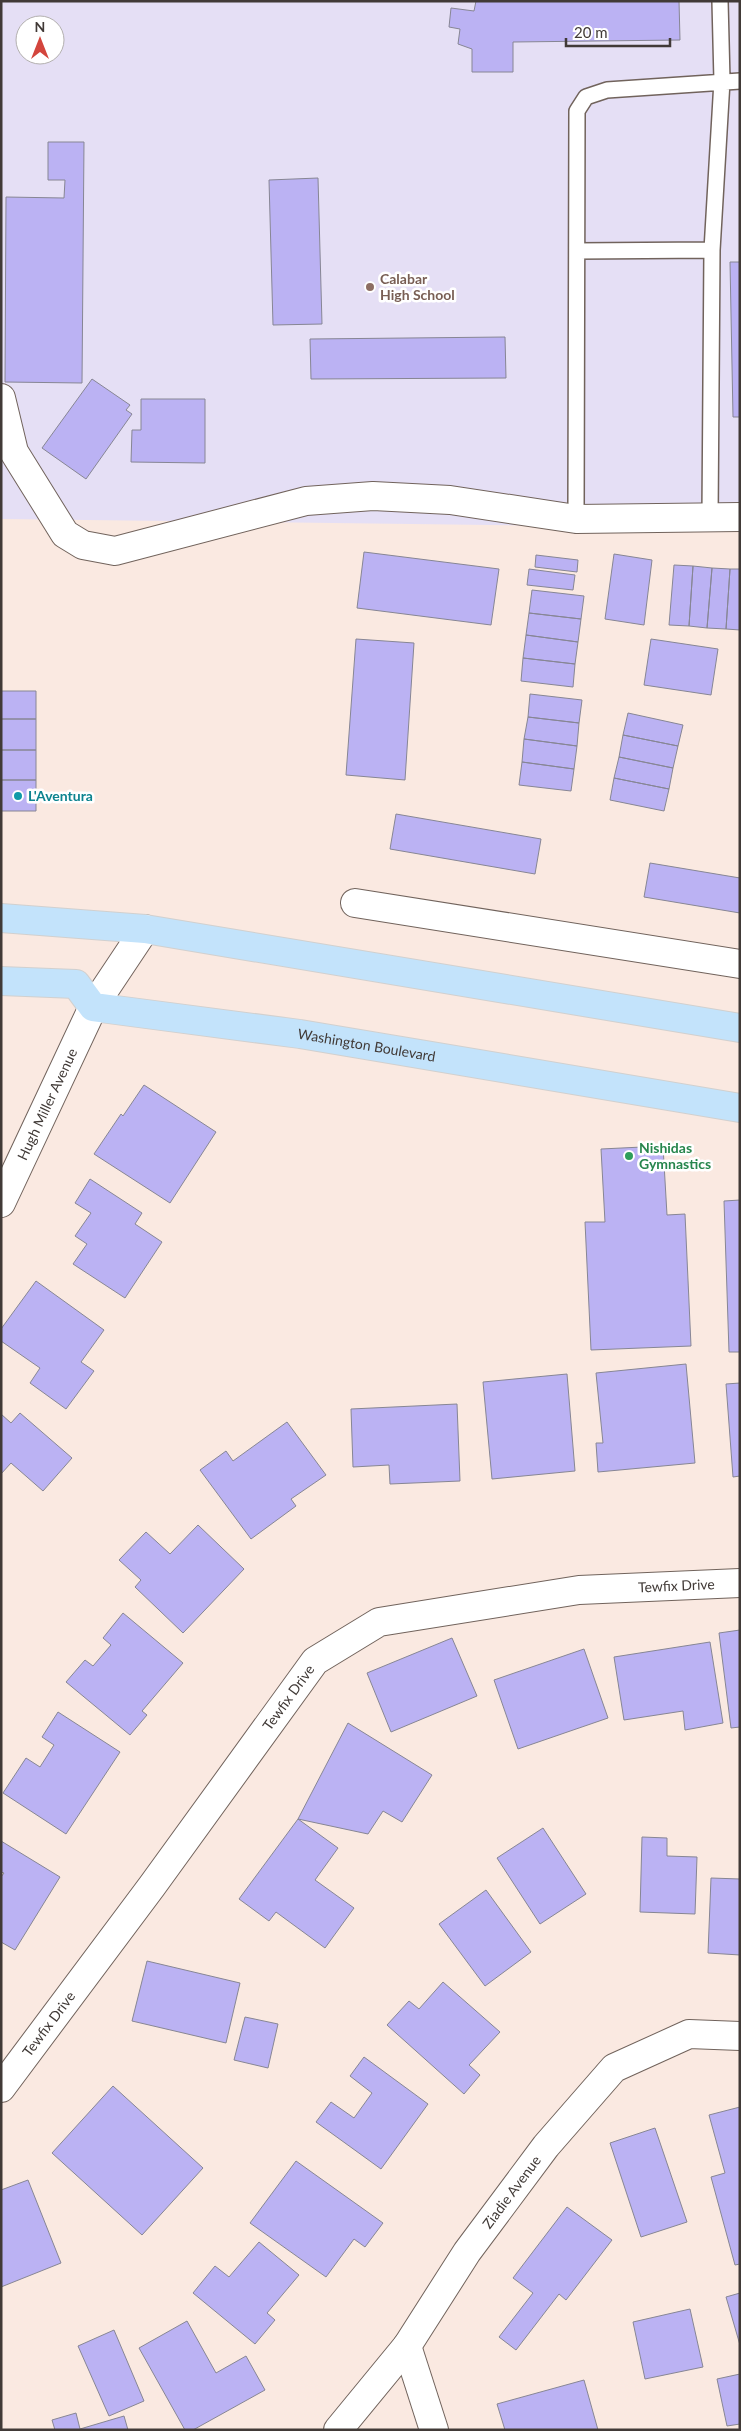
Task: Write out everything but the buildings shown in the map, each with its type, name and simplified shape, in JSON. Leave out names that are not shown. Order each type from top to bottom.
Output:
[{"type":"highway","points":[[1,918],[146,929],[740,1028]]},
{"type":"highway","points":[[1,981],[76,984],[93,1007]]},
{"type":"highway","name":"Washington Boulevard","points":[[93,1007],[300,1034],[740,1108]]},
{"type":"street","points":[[1,398],[14,452],[65,534],[83,545],[115,551],[306,500],[373,496],[450,500],[576,520],[740,518]]},
{"type":"street","points":[[355,903],[740,964]]},
{"type":"street","name":"Hugh Miller Avenue","points":[[1,1203],[93,1007],[146,929]]},
{"type":"street","name":"Tewfix Drive","points":[[1,2088],[152,1886],[315,1661],[379,1622],[406,1617],[579,1590],[740,1583]]},
{"type":"street","name":"Ziadie Avenue","points":[[338,2430],[407,2346],[472,2244],[546,2146],[614,2068],[689,2034],[740,2036]]},
{"type":"street","points":[[407,2346],[434,2430]]},
{"type":"lane","points":[[710,518],[712,250],[722,82],[720,1]]},
{"type":"lane","points":[[576,520],[577,111],[586,97],[607,90],[740,81]]},
{"type":"lane","points":[[577,251],[712,250]]},
{"type":"shaded area","name":"Calabar High School","points":[[1,1],[740,1],[740,528],[1,519]]},
{"type":"place","name":"Calabar High School","points":[[370,287]]},
{"type":"place","name":"L'Aventura","points":[[18,796]]},
{"type":"place","name":"Nishidas Gymnastics","points":[[629,1156]]}]
